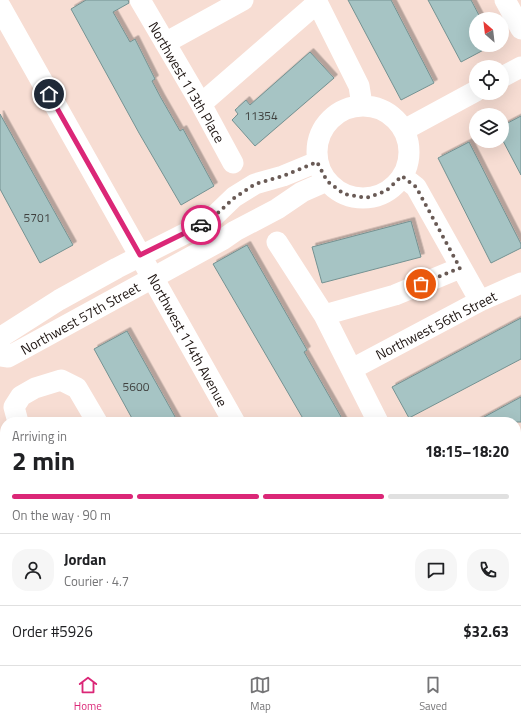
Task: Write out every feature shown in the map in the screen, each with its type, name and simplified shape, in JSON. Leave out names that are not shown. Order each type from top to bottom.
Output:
[{"type":"street","name":"Northwest 113th Place","points":[[140,0],[202,104],[232,163]]},
{"type":"street","points":[[165,43],[243,0]]},
{"type":"street","points":[[505,0],[521,28]]},
{"type":"street","points":[[202,104],[316,1],[359,86],[362,105]]},
{"type":"street","name":"Northwest 114th Avenue","points":[[0,8],[231,417]]},
{"type":"street","points":[[509,73],[521,67]]},
{"type":"street","points":[[404,130],[469,95]]},
{"type":"street","points":[[362,105],[379,108],[393,117],[404,130],[408,145],[408,161],[402,176],[386,191],[366,198],[344,194],[327,181],[317,162],[318,142],[326,123],[342,110],[362,105]]},
{"type":"street","name":"Northwest 57th Street","points":[[0,341],[1,337],[59,300],[140,255],[208,222],[234,198],[255,184],[273,179],[317,162]]},
{"type":"street","points":[[402,176],[416,187],[460,268],[480,301]]},
{"type":"street","points":[[273,179],[286,203]]},
{"type":"street","name":"Northwest 57th Street","points":[[0,356],[8,357],[153,278],[286,203],[302,192],[327,181]]},
{"type":"street","points":[[277,242],[324,315],[376,417]]},
{"type":"street","points":[[324,315],[395,295],[460,268]]},
{"type":"street","name":"Northwest 56th Street","points":[[352,370],[480,301],[521,283]]},
{"type":"street","points":[[28,320],[39,340]]},
{"type":"street","points":[[17,417],[14,407],[21,396],[35,388],[61,380],[77,388],[94,417]]},
{"type":"building","points":[[86,0],[128,0],[129,3],[113,12],[130,42],[135,39],[155,79],[152,81],[161,98],[180,131],[183,129],[214,186],[181,205],[139,133],[71,9]]},
{"type":"building","points":[[348,0],[391,0],[434,83],[401,100]]},
{"type":"building","points":[[428,0],[471,0],[477,12],[469,12],[469,52],[480,52],[461,62]]},
{"type":"building","points":[[310,52],[334,78],[255,146],[232,120],[238,114],[235,110],[246,100],[250,105]]},
{"type":"building","points":[[0,114],[73,245],[40,263],[0,189]]},
{"type":"building","points":[[521,116],[521,175],[507,148],[509,148],[509,122]]},
{"type":"building","points":[[469,142],[469,148],[472,148],[521,244],[521,248],[491,263],[438,158]]},
{"type":"building","points":[[411,221],[421,257],[322,283],[312,247]]},
{"type":"building","points":[[247,245],[307,350],[304,352],[341,417],[302,417],[213,264]]},
{"type":"building","points":[[521,318],[521,359],[411,417],[408,417],[392,387]]},
{"type":"building","points":[[127,331],[175,417],[131,417],[94,349]]},
{"type":"building","points":[[521,397],[521,417],[484,417]]},
{"type":"way so far","points":[[201,225],[208,222],[234,198],[255,184],[283,176],[317,162],[327,181],[344,194],[366,198],[386,191],[402,176],[416,187],[460,268],[421,284]]},
{"type":"route","points":[[49,94],[140,255],[201,225]]}]
